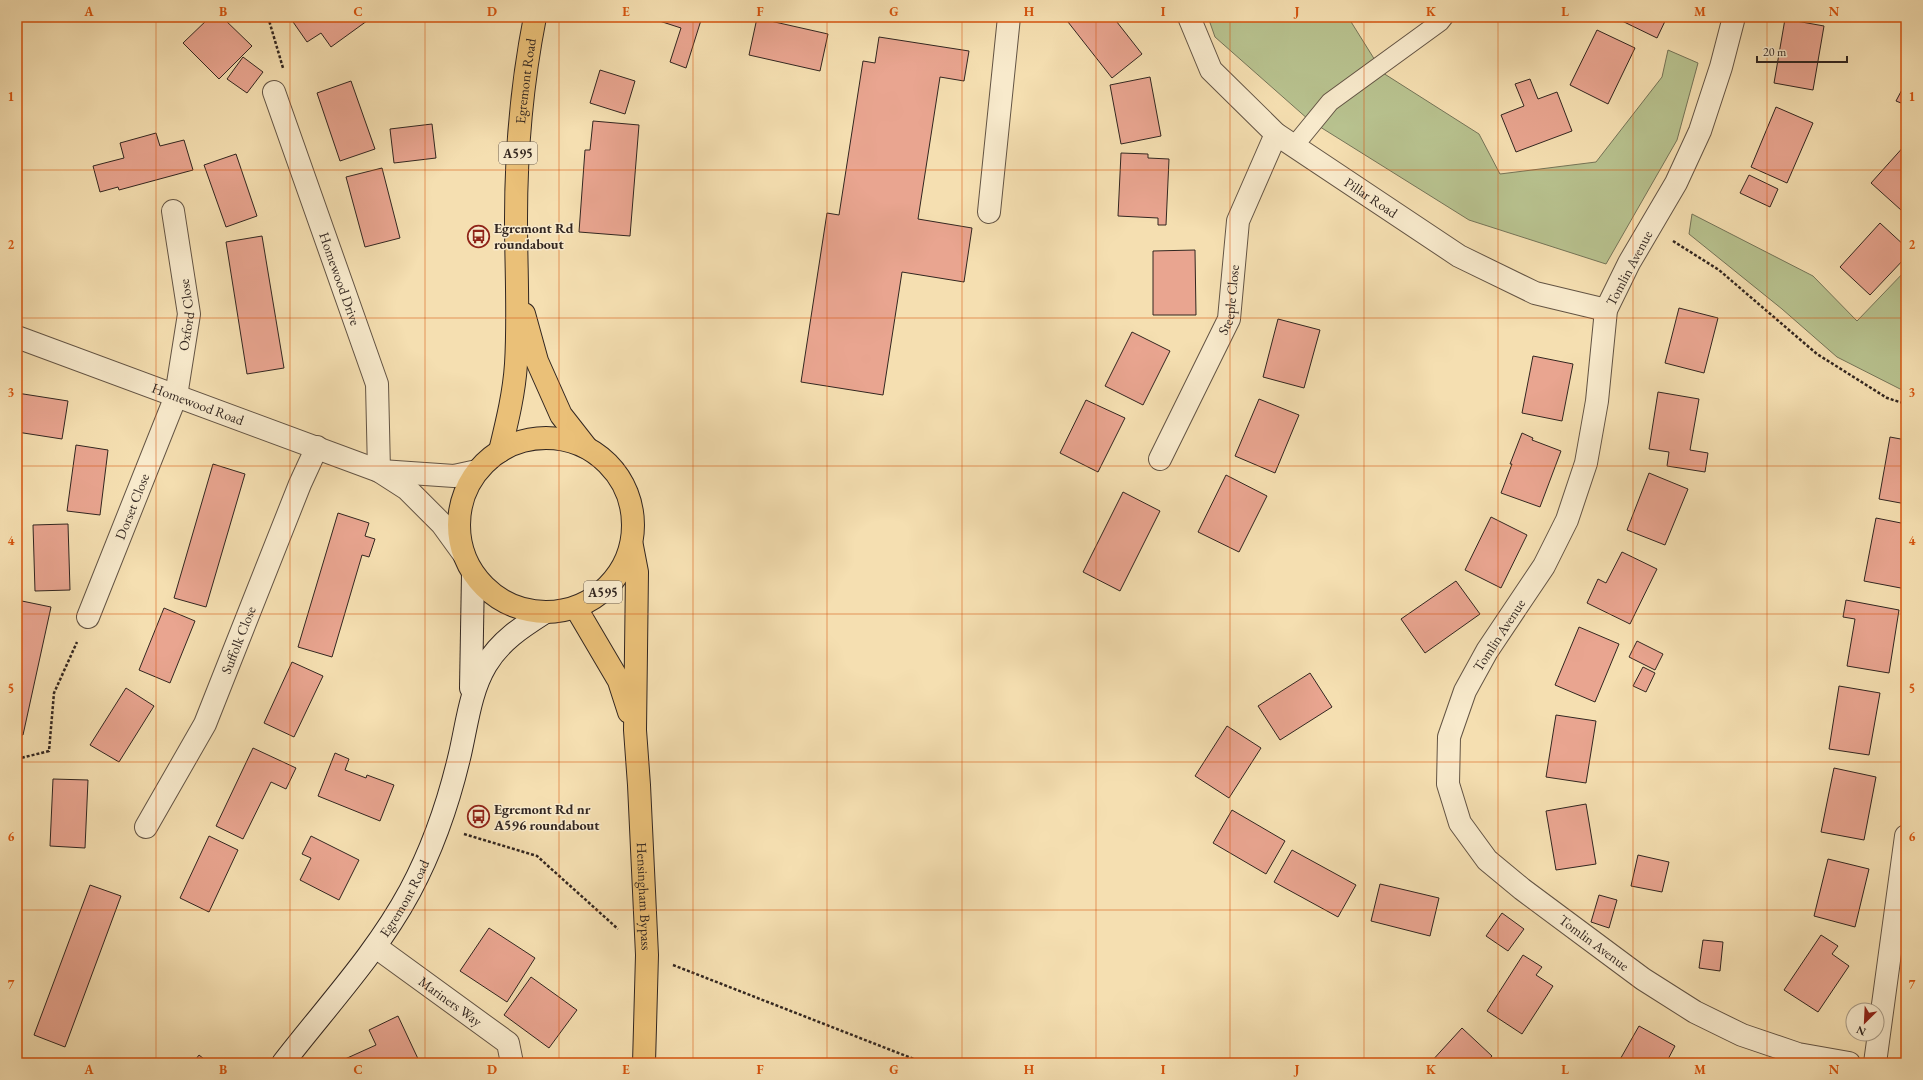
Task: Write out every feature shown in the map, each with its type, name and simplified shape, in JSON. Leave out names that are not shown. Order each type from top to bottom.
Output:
[{"type":"highway","name":"Egremont Road","points":[[518,290],[516,219],[518,147],[523,89],[534,17]]},
{"type":"highway","name":"A595","points":[[518,290],[537,361],[561,415],[586,447]]},
{"type":"highway","name":"A595","points":[[500,451],[511,406],[516,366],[518,290]]},
{"type":"highway","name":"A595","points":[[558,438],[586,447],[600,456],[612,468],[629,496],[633,512],[634,529],[632,546],[626,562],[620,572],[606,590],[592,600],[576,608],[544,613],[528,611],[512,606],[493,594],[473,574],[463,553],[459,537],[459,520],[462,502],[468,486],[477,471],[500,451],[528,440],[558,438]]},
{"type":"highway","name":"Hensingham Bypass","points":[[632,546],[637,572],[635,730],[647,955],[644,1063]]},
{"type":"highway","name":"Hensingham Bypass","points":[[576,608],[619,681],[635,730]]},
{"type":"street","points":[[989,212],[1009,17]]},
{"type":"street","name":"Pillar Road","points":[[1189,17],[1211,70],[1276,134],[1459,256],[1535,293],[1606,310]]},
{"type":"street","name":"Tomlin Avenue","points":[[1734,17],[1721,67],[1700,130],[1676,183],[1629,263],[1606,310],[1597,401],[1586,463],[1567,520],[1544,566],[1487,651],[1465,690],[1449,737],[1448,784],[1460,823],[1487,860],[1522,889],[1643,979],[1695,1012],[1742,1035],[1798,1054],[1849,1063]]},
{"type":"street","name":"Homewood Drive","points":[[274,92],[377,384],[379,470]]},
{"type":"street","name":"Steeple Close","points":[[1160,459],[1229,319],[1238,221],[1276,134]]},
{"type":"street","name":"Oxford Close","points":[[173,211],[189,314],[176,396]]},
{"type":"street","name":"Homewood Road","points":[[17,337],[379,470]]},
{"type":"street","name":"Dorset Close","points":[[88,617],[176,396]]},
{"type":"street","name":"Suffolk Close","points":[[146,827],[205,724],[300,484],[317,447]]},
{"type":"street","points":[[379,470],[454,476],[477,471]]},
{"type":"street","points":[[379,470],[407,489],[442,524],[463,553]]},
{"type":"street","points":[[471,705],[473,574]]},
{"type":"street","points":[[471,705],[486,664],[499,647],[513,634],[544,613]]},
{"type":"street","name":"Egremont Road","points":[[283,1063],[376,947],[410,891],[438,827],[450,791],[471,705]]},
{"type":"street","points":[[1875,1063],[1906,836]]},
{"type":"street","name":"Mariners Way","points":[[376,947],[508,1043],[512,1063]]},
{"type":"lane","points":[[1294,146],[1330,102],[1440,22],[1444,17]]},
{"type":"path","points":[[268,17],[284,69],[274,92]]},
{"type":"path","points":[[1651,227],[1719,270],[1818,354],[1887,398],[1906,404]]},
{"type":"path","points":[[17,759],[49,751],[54,693],[88,617]]},
{"type":"path","points":[[438,827],[537,856],[647,955],[924,1063]]},
{"type":"green space","points":[[1208,17],[1348,17],[1383,73],[1479,134],[1500,174],[1596,162],[1662,77],[1668,50],[1698,63],[1677,140],[1606,264],[1469,220],[1309,120],[1215,37]]},
{"type":"green space","points":[[1692,214],[1813,276],[1857,321],[1906,270],[1906,392],[1837,357],[1782,309],[1689,234]]},
{"type":"building","points":[[210,17],[222,17],[252,46],[219,79],[183,43]]},
{"type":"building","points":[[293,17],[371,18],[331,47],[321,33],[307,42],[291,19]]},
{"type":"building","points":[[647,17],[702,17],[686,68],[670,62],[681,28]]},
{"type":"building","points":[[1075,17],[1113,17],[1142,54],[1112,78],[1068,22]]},
{"type":"building","points":[[1622,17],[1667,17],[1657,38],[1620,20]]},
{"type":"building","points":[[757,18],[828,34],[820,71],[749,55]]},
{"type":"building","points":[[1785,19],[1824,26],[1813,90],[1774,83]]},
{"type":"building","points":[[1597,30],[1635,48],[1608,104],[1570,85]]},
{"type":"building","points":[[879,37],[969,51],[964,81],[940,77],[918,219],[972,228],[964,282],[902,272],[883,395],[801,382],[827,213],[839,215],[863,61],[875,63]]},
{"type":"building","points":[[243,57],[263,72],[247,93],[227,79]]},
{"type":"building","points":[[600,70],[635,81],[625,114],[590,103]]},
{"type":"building","points":[[1150,77],[1161,136],[1121,144],[1110,85]]},
{"type":"building","points":[[1530,79],[1538,99],[1557,92],[1572,131],[1516,152],[1501,115],[1524,106],[1515,84]]},
{"type":"building","points":[[351,81],[375,149],[340,161],[317,93]]},
{"type":"building","points":[[1906,82],[1906,105],[1896,101]]},
{"type":"building","points":[[1776,107],[1813,123],[1787,183],[1751,167]]},
{"type":"building","points":[[593,121],[639,125],[630,236],[579,232],[585,150],[590,150]]},
{"type":"building","points":[[432,124],[436,158],[394,163],[390,129]]},
{"type":"building","points":[[156,133],[160,146],[184,140],[193,170],[119,190],[118,187],[100,192],[93,166],[124,158],[120,143]]},
{"type":"building","points":[[1906,144],[1906,205],[1901,210],[1871,183]]},
{"type":"building","points":[[1121,153],[1148,154],[1148,158],[1169,159],[1166,225],[1158,225],[1158,218],[1118,216]]},
{"type":"building","points":[[236,154],[257,216],[226,227],[204,165]]},
{"type":"building","points":[[382,168],[400,238],[365,247],[346,177]]},
{"type":"building","points":[[1749,175],[1778,189],[1770,207],[1740,193]]},
{"type":"building","points":[[1880,223],[1906,247],[1906,257],[1870,295],[1840,267]]},
{"type":"building","points":[[262,236],[284,368],[247,374],[226,242]]},
{"type":"building","points":[[1195,250],[1196,315],[1153,315],[1153,251]]},
{"type":"building","points":[[1679,308],[1718,318],[1704,373],[1665,363]]},
{"type":"building","points":[[1278,319],[1320,330],[1304,388],[1263,377]]},
{"type":"building","points":[[1132,332],[1170,351],[1143,405],[1105,386]]},
{"type":"building","points":[[1533,356],[1573,364],[1562,421],[1522,413]]},
{"type":"building","points":[[1658,392],[1699,399],[1690,450],[1708,453],[1705,472],[1667,466],[1669,452],[1649,449]]},
{"type":"building","points":[[17,393],[68,401],[62,439],[17,432]]},
{"type":"building","points":[[1259,399],[1299,415],[1275,473],[1235,456]]},
{"type":"building","points":[[1086,400],[1125,418],[1098,472],[1060,453]]},
{"type":"building","points":[[1522,433],[1533,438],[1532,440],[1561,451],[1540,507],[1501,493]]},
{"type":"building","points":[[1890,437],[1906,440],[1906,504],[1879,499]]},
{"type":"building","points":[[76,445],[108,450],[100,515],[67,511]]},
{"type":"building","points":[[213,464],[245,474],[206,607],[174,598]]},
{"type":"building","points":[[1649,473],[1688,489],[1665,545],[1627,530]]},
{"type":"building","points":[[1226,475],[1267,496],[1239,552],[1198,532]]},
{"type":"building","points":[[1123,492],[1160,511],[1120,591],[1083,572]]},
{"type":"building","points":[[338,513],[369,523],[365,536],[375,539],[369,557],[362,555],[332,657],[298,647]]},
{"type":"building","points":[[1491,517],[1527,535],[1501,588],[1465,570]]},
{"type":"building","points":[[1876,518],[1906,524],[1906,589],[1864,581]]},
{"type":"building","points":[[68,524],[70,590],[35,591],[33,525]]},
{"type":"building","points":[[1622,552],[1657,569],[1630,624],[1587,603],[1598,579],[1606,583]]},
{"type":"building","points":[[1456,581],[1480,614],[1425,653],[1401,619]]},
{"type":"building","points":[[17,600],[51,607],[23,735],[17,734]]},
{"type":"building","points":[[1846,600],[1899,610],[1889,673],[1847,666],[1855,619],[1843,617]]},
{"type":"building","points":[[164,608],[195,621],[170,683],[139,670]]},
{"type":"building","points":[[1579,627],[1619,644],[1595,702],[1555,685]]},
{"type":"building","points":[[1637,641],[1663,654],[1655,670],[1629,657]]},
{"type":"building","points":[[292,662],[323,676],[294,737],[264,723]]},
{"type":"building","points":[[1643,667],[1655,673],[1646,692],[1633,686]]},
{"type":"building","points":[[1310,673],[1332,707],[1280,740],[1258,706]]},
{"type":"building","points":[[1839,686],[1880,693],[1869,755],[1829,749]]},
{"type":"building","points":[[126,688],[154,706],[119,762],[90,745]]},
{"type":"building","points":[[1556,715],[1596,721],[1586,783],[1546,777]]},
{"type":"building","points":[[1227,726],[1261,748],[1229,798],[1195,776]]},
{"type":"building","points":[[253,748],[296,768],[286,789],[271,782],[243,839],[216,826]]},
{"type":"building","points":[[335,753],[349,759],[345,770],[366,778],[367,775],[394,785],[380,821],[318,796]]},
{"type":"building","points":[[1834,768],[1876,777],[1864,840],[1821,832]]},
{"type":"building","points":[[53,779],[88,780],[85,848],[50,846]]},
{"type":"building","points":[[1586,804],[1596,864],[1556,870],[1546,811]]},
{"type":"building","points":[[1232,810],[1285,841],[1266,874],[1213,843]]},
{"type":"building","points":[[209,836],[238,850],[209,912],[180,898]]},
{"type":"building","points":[[311,836],[359,860],[339,900],[300,880],[311,858],[302,854]]},
{"type":"building","points":[[1292,850],[1356,885],[1338,917],[1274,882]]},
{"type":"building","points":[[1638,855],[1669,862],[1662,892],[1631,886]]},
{"type":"building","points":[[1828,859],[1869,869],[1855,927],[1814,916]]},
{"type":"building","points":[[1380,884],[1439,898],[1430,936],[1371,921]]},
{"type":"building","points":[[90,885],[121,896],[65,1047],[34,1035]]},
{"type":"building","points":[[1599,895],[1617,900],[1609,928],[1591,922]]},
{"type":"building","points":[[1502,913],[1524,929],[1508,951],[1486,936]]},
{"type":"building","points":[[489,928],[535,958],[507,1002],[460,971]]},
{"type":"building","points":[[1821,935],[1838,946],[1832,954],[1849,966],[1818,1012],[1784,990]]},
{"type":"building","points":[[1703,940],[1723,942],[1720,971],[1699,968]]},
{"type":"building","points":[[1523,955],[1542,967],[1536,975],[1553,986],[1522,1034],[1487,1011]]},
{"type":"building","points":[[531,977],[577,1010],[549,1048],[504,1015]]},
{"type":"building","points":[[398,1016],[420,1063],[346,1063],[345,1059],[376,1045],[369,1030]]},
{"type":"building","points":[[1639,1026],[1675,1046],[1666,1063],[1618,1063]]},
{"type":"building","points":[[1462,1028],[1492,1056],[1486,1063],[1430,1063]]},
{"type":"building","points":[[199,1055],[209,1063],[193,1063]]},
{"type":"place","name":"Egremont Rd roundabout","points":[[479,236]]},
{"type":"place","name":"Egremont Rd nr A596 roundabout","points":[[479,817]]}]
